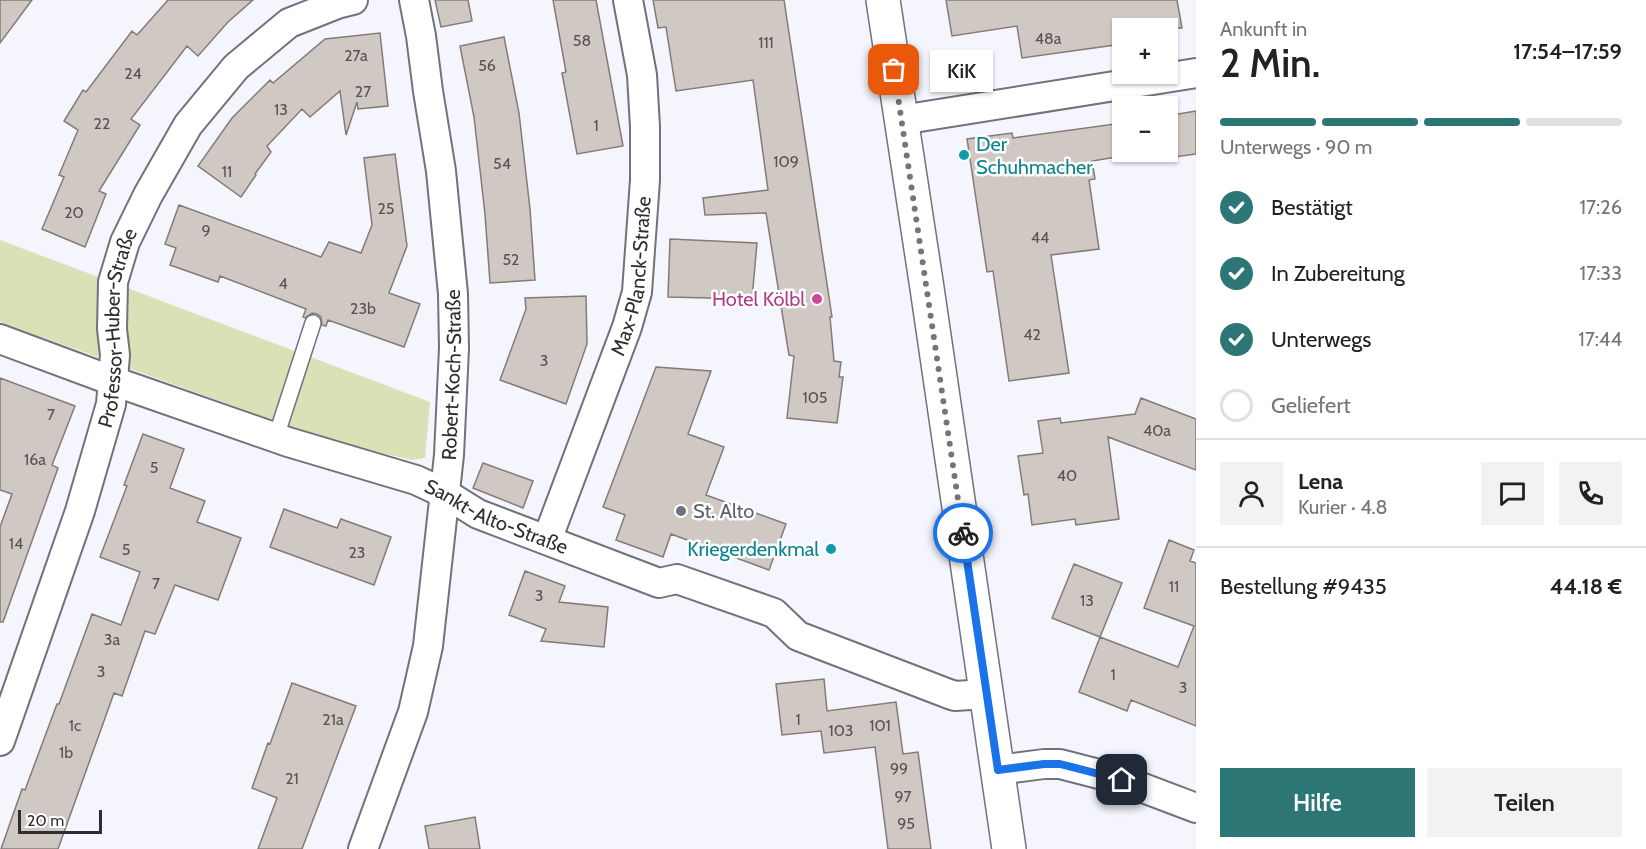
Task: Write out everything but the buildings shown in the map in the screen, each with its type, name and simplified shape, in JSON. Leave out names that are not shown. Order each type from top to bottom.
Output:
[{"type":"main road","points":[[883,0],[1009,849]]},
{"type":"street","name":"Professor-Huber-Straße","points":[[0,741],[80,511],[111,404],[115,355],[112,329],[113,282],[125,242],[147,195],[188,125],[236,67],[289,24],[352,0]]},
{"type":"street","name":"Robert-Koch-Straße","points":[[363,849],[413,712],[428,646],[449,455],[454,348],[453,294],[441,171],[414,0]]},
{"type":"street","name":"Max-Planck-Straße","points":[[547,540],[627,327],[637,292],[645,180],[645,127],[642,75],[628,0]]},
{"type":"street","points":[[901,120],[1196,73]]},
{"type":"street","name":"Sankt-Alto-Straße","points":[[0,339],[276,437],[416,480],[446,494],[478,514],[659,583],[677,579],[774,613],[798,636],[949,694],[955,696],[986,694]]},
{"type":"street","points":[[998,770],[1060,764],[1122,780],[1196,808]]},
{"type":"lane","points":[[276,437],[313,323]]},
{"type":"green space","points":[[0,240],[430,402],[425,458],[412,460],[331,441],[0,322]]},
{"type":"way so far","points":[[894,70],[963,533]]},
{"type":"place","name":"KiK","points":[[894,70]]},
{"type":"place","name":"Der Schuhmacher","points":[[964,155]]},
{"type":"place","name":"Hotel Kölbl","points":[[817,299]]},
{"type":"place","name":"St. Alto","points":[[681,511]]},
{"type":"place","name":"Kriegerdenkmal","points":[[831,549]]},
{"type":"route","points":[[963,533],[998,770],[1060,764],[1122,780]]}]
